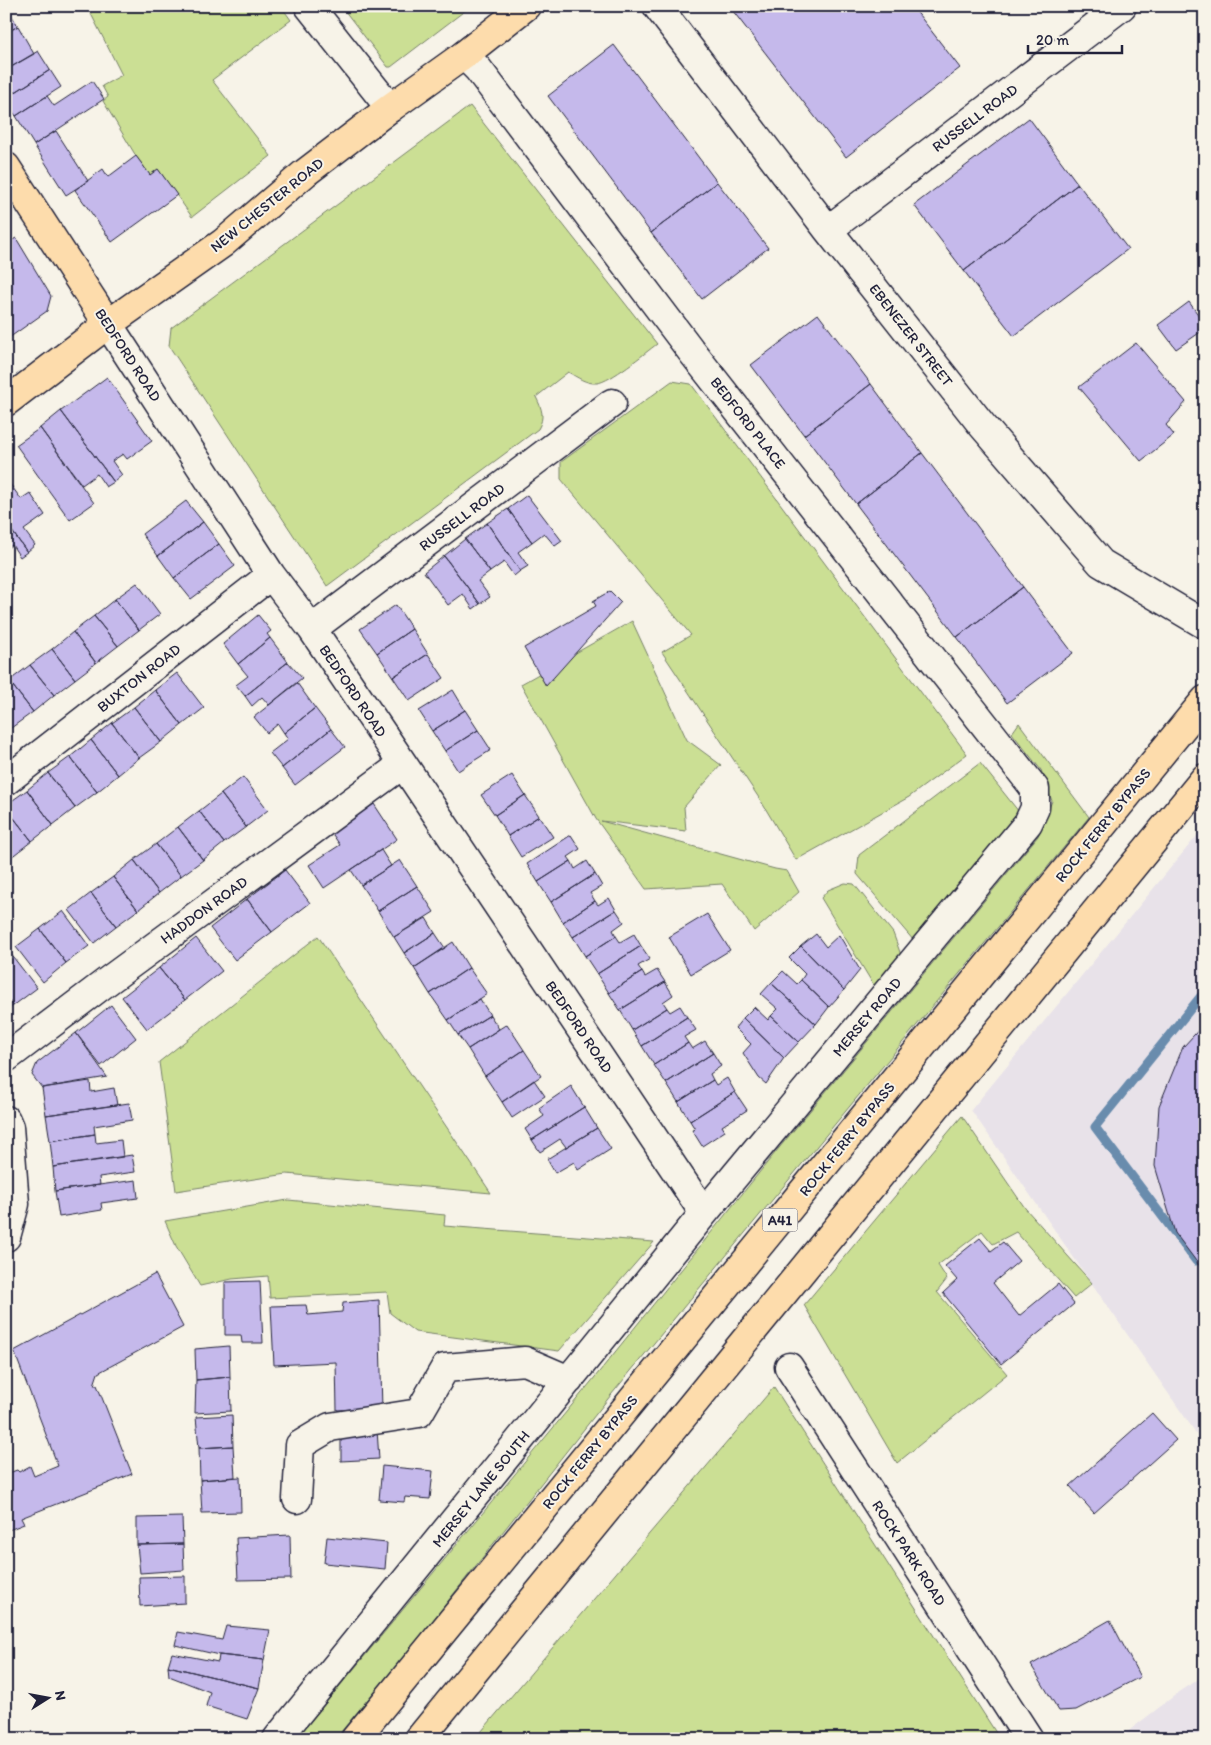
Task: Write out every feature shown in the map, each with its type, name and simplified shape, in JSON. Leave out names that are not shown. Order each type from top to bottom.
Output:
[{"type":"main road","name":"NEW CHESTER ROAD","points":[[6,402],[108,324],[223,243],[305,173],[390,108],[464,55],[526,6]]},
{"type":"main road","name":"BEDFORD ROAD","points":[[6,167],[108,324]]},
{"type":"main road","name":"ROCK FERRY BYPASS","points":[[355,1739],[1205,700]]},
{"type":"main road","points":[[418,1739],[1205,778]]},
{"type":"street","points":[[309,6],[390,108]]},
{"type":"street","name":"EBENEZER STREET","points":[[657,6],[828,230],[982,425],[1101,563],[1202,623]]},
{"type":"street","name":"RUSSELL ROAD","points":[[828,230],[1122,6]]},
{"type":"street","name":"BEDFORD PLACE","points":[[464,55],[478,69],[704,368],[1035,789]]},
{"type":"street","name":"BEDFORD ROAD","points":[[108,324],[271,575],[312,629],[704,1213]]},
{"type":"street","name":"RUSSELL ROAD","points":[[312,629],[612,403]]},
{"type":"street","name":"BUXTON ROAD","points":[[6,781],[271,575]]},
{"type":"street","name":"HADDON ROAD","points":[[6,1058],[105,982],[403,764]]},
{"type":"street","name":"MERSEY ROAD","points":[[684,1239],[1028,823],[1035,808],[1035,789]]},
{"type":"street","points":[[6,1120],[9,1127],[15,1204],[6,1237]]},
{"type":"street","name":"MERSEY LANE SOUTH","points":[[277,1739],[684,1239]]},
{"type":"street","points":[[297,1499],[300,1445],[330,1427],[419,1413],[445,1368],[525,1361],[569,1380]]},
{"type":"street","name":"ROCK PARK ROAD","points":[[790,1367],[1029,1739]]},
{"type":"shaded area","points":[[1205,826],[1205,1446],[971,1110]]},
{"type":"shaded area","points":[[1205,1675],[1205,1739],[1118,1739],[1178,1693]]},
{"type":"green space","points":[[87,6],[281,6],[291,20],[212,80],[271,156],[192,217],[158,169],[150,175],[136,156],[103,101],[108,97],[102,86],[122,75]]},
{"type":"green space","points":[[341,6],[471,6],[391,67],[388,67]]},
{"type":"green space","points":[[470,106],[657,344],[610,378],[597,383],[582,380],[568,372],[536,397],[542,413],[538,429],[327,586],[169,346],[171,328]]},
{"type":"green space","points":[[672,381],[691,384],[967,754],[909,797],[796,860],[761,801],[662,652],[691,635],[561,479],[561,462]]},
{"type":"green space","points":[[632,621],[687,740],[721,765],[684,807],[686,831],[601,821],[787,871],[799,892],[754,931],[722,884],[646,889],[596,819],[521,684]]},
{"type":"green space","points":[[1019,723],[1089,817],[611,1395],[418,1639],[335,1739],[296,1739],[591,1382],[779,1148],[1038,836],[1052,801],[1041,770],[1012,733]]},
{"type":"green space","points":[[980,763],[1019,812],[914,941],[857,874],[859,855]]},
{"type":"green space","points":[[845,883],[854,884],[893,933],[901,955],[876,989],[821,898],[828,890]]},
{"type":"green space","points":[[318,936],[491,1193],[287,1174],[176,1191],[159,1062]]},
{"type":"green space","points":[[962,1116],[1025,1208],[1092,1283],[1074,1298],[1016,1232],[993,1244],[982,1231],[938,1265],[947,1279],[937,1292],[1007,1374],[897,1463],[804,1305]]},
{"type":"green space","points":[[288,1200],[445,1215],[444,1226],[654,1242],[559,1351],[415,1332],[390,1313],[387,1292],[270,1298],[268,1276],[232,1279],[200,1286],[176,1246],[165,1221]]},
{"type":"green space","points":[[774,1387],[1000,1739],[475,1739]]},
{"type":"building","points":[[6,6],[18,26],[6,33]]},
{"type":"building","points":[[729,6],[912,6],[960,68],[846,157]]},
{"type":"building","points":[[18,26],[34,54],[6,70],[6,33]]},
{"type":"building","points":[[614,45],[717,182],[651,233],[548,96]]},
{"type":"building","points":[[38,51],[50,70],[6,98],[6,70]]},
{"type":"building","points":[[50,70],[61,87],[16,116],[6,102],[6,98]]},
{"type":"building","points":[[92,81],[104,99],[34,145],[16,116],[47,96],[54,106]]},
{"type":"building","points":[[1029,118],[1078,184],[964,271],[914,205]]},
{"type":"building","points":[[56,131],[88,181],[66,195],[34,145]]},
{"type":"building","points":[[136,156],[150,175],[158,169],[177,195],[112,242],[75,190],[103,169],[108,177]]},
{"type":"building","points":[[717,182],[768,248],[702,299],[651,233]]},
{"type":"building","points":[[1078,184],[1128,249],[1014,336],[964,271]]},
{"type":"building","points":[[16,238],[51,296],[47,311],[6,340],[6,244]]},
{"type":"building","points":[[1189,302],[1205,324],[1205,329],[1176,349],[1158,325]]},
{"type":"building","points":[[818,314],[871,384],[804,435],[751,365]]},
{"type":"building","points":[[1136,343],[1186,402],[1166,425],[1174,435],[1141,461],[1079,387]]},
{"type":"building","points":[[107,377],[152,441],[127,459],[123,454],[112,461],[122,475],[114,482],[61,411]]},
{"type":"building","points":[[871,384],[922,453],[856,504],[804,435]]},
{"type":"building","points":[[61,411],[114,482],[106,487],[97,474],[82,485],[40,428]]},
{"type":"building","points":[[40,428],[94,503],[70,520],[16,445]]},
{"type":"building","points":[[922,453],[1023,587],[957,637],[856,504]]},
{"type":"building","points":[[10,484],[21,499],[30,493],[45,515],[24,530],[35,545],[27,552],[6,523],[6,486]]},
{"type":"building","points":[[527,495],[562,541],[555,546],[544,533],[532,542],[508,509]]},
{"type":"building","points":[[186,501],[203,522],[158,556],[142,534]]},
{"type":"building","points":[[508,509],[532,542],[518,552],[528,566],[520,571],[487,523]]},
{"type":"building","points":[[203,522],[219,544],[174,578],[158,556]]},
{"type":"building","points":[[6,523],[27,552],[20,557],[12,545],[6,549]]},
{"type":"building","points":[[487,523],[520,571],[514,576],[504,562],[490,572],[465,539]]},
{"type":"building","points":[[465,539],[490,572],[478,581],[490,597],[480,604],[444,556]]},
{"type":"building","points":[[219,544],[235,566],[191,599],[174,578]]},
{"type":"building","points":[[444,556],[480,604],[473,609],[463,594],[448,605],[424,572]]},
{"type":"building","points":[[137,583],[160,614],[139,630],[115,599]]},
{"type":"building","points":[[1023,587],[1073,653],[1007,703],[957,637]]},
{"type":"building","points":[[610,591],[621,602],[546,686],[524,648],[596,606],[593,601]]},
{"type":"building","points":[[115,599],[139,630],[118,646],[94,616]]},
{"type":"building","points":[[396,605],[412,629],[377,653],[360,629]]},
{"type":"building","points":[[258,615],[271,631],[267,634],[270,638],[238,664],[223,644]]},
{"type":"building","points":[[94,616],[118,646],[96,663],[73,632]]},
{"type":"building","points":[[412,629],[428,654],[393,677],[377,653]]},
{"type":"building","points":[[73,632],[96,663],[75,679],[52,649]]},
{"type":"building","points":[[270,638],[288,662],[245,696],[236,685],[248,676],[238,664]]},
{"type":"building","points":[[52,649],[75,679],[54,695],[30,665]]},
{"type":"building","points":[[428,654],[444,678],[409,701],[393,677]]},
{"type":"building","points":[[288,662],[302,678],[269,705],[262,697],[252,706],[245,696]]},
{"type":"building","points":[[30,665],[54,695],[33,712],[9,681]]},
{"type":"building","points":[[177,673],[204,708],[182,725],[155,690]]},
{"type":"building","points":[[9,681],[33,712],[11,728],[6,721],[6,684]]},
{"type":"building","points":[[297,683],[315,708],[284,733],[278,724],[267,733],[254,717]]},
{"type":"building","points":[[155,690],[182,725],[161,742],[134,707]]},
{"type":"building","points":[[453,690],[465,710],[432,731],[419,711]]},
{"type":"building","points":[[134,707],[161,742],[139,758],[112,723]]},
{"type":"building","points":[[315,708],[331,729],[282,768],[270,753],[288,739],[284,733]]},
{"type":"building","points":[[465,710],[478,730],[445,751],[432,731]]},
{"type":"building","points":[[112,723],[139,758],[118,775],[91,740]]},
{"type":"building","points":[[331,729],[345,747],[295,785],[282,768]]},
{"type":"building","points":[[478,730],[491,750],[458,771],[445,751]]},
{"type":"building","points":[[91,740],[118,775],[97,792],[70,757]]},
{"type":"building","points":[[70,757],[97,792],[75,808],[48,773]]},
{"type":"building","points":[[48,773],[75,808],[53,825],[27,790]]},
{"type":"building","points":[[512,775],[525,795],[495,815],[481,795]]},
{"type":"building","points":[[243,777],[268,810],[246,827],[221,794]]},
{"type":"building","points":[[27,790],[53,825],[32,841],[6,808],[6,805]]},
{"type":"building","points":[[221,794],[246,827],[224,843],[199,811]]},
{"type":"building","points":[[525,795],[539,816],[508,836],[495,815]]},
{"type":"building","points":[[374,804],[397,839],[324,888],[309,865],[340,845],[331,832]]},
{"type":"building","points":[[6,808],[32,841],[10,858],[6,853]]},
{"type":"building","points":[[199,811],[224,843],[203,860],[178,827]]},
{"type":"building","points":[[539,816],[553,837],[521,857],[508,836]]},
{"type":"building","points":[[178,827],[203,860],[181,876],[156,844]]},
{"type":"building","points":[[571,835],[580,849],[568,857],[571,861],[538,882],[527,864]]},
{"type":"building","points":[[156,844],[181,876],[159,893],[134,860]]},
{"type":"building","points":[[381,850],[391,866],[361,885],[351,870]]},
{"type":"building","points":[[134,860],[159,893],[138,910],[113,877]]},
{"type":"building","points":[[400,860],[417,886],[378,911],[361,885]]},
{"type":"building","points":[[571,861],[575,869],[587,861],[595,874],[551,902],[538,882]]},
{"type":"building","points":[[285,870],[310,903],[272,932],[247,899]]},
{"type":"building","points":[[595,874],[602,886],[590,893],[595,901],[563,922],[551,902]]},
{"type":"building","points":[[113,877],[138,910],[116,926],[91,893]]},
{"type":"building","points":[[417,886],[434,912],[394,937],[378,911]]},
{"type":"building","points":[[91,893],[116,926],[94,943],[69,910]]},
{"type":"building","points":[[609,898],[616,910],[573,937],[563,922],[595,901],[598,905]]},
{"type":"building","points":[[247,899],[272,932],[235,960],[210,928]]},
{"type":"building","points":[[616,910],[624,922],[613,930],[616,936],[585,956],[573,937]]},
{"type":"building","points":[[63,911],[89,946],[66,963],[40,929]]},
{"type":"building","points":[[707,914],[730,950],[691,974],[669,937]]},
{"type":"building","points":[[426,918],[435,933],[404,953],[394,937]]},
{"type":"building","points":[[40,929],[66,963],[43,982],[16,947]]},
{"type":"building","points":[[435,933],[445,948],[414,968],[404,953]]},
{"type":"building","points":[[634,934],[641,946],[597,974],[585,956],[616,936],[620,942]]},
{"type":"building","points":[[816,934],[826,947],[839,935],[860,970],[844,990],[801,946]]},
{"type":"building","points":[[196,938],[222,971],[185,1000],[159,968]]},
{"type":"building","points":[[453,942],[469,968],[430,994],[414,968]]},
{"type":"building","points":[[641,946],[650,959],[638,966],[642,972],[609,993],[597,974]]},
{"type":"building","points":[[801,946],[844,990],[829,1007],[801,980],[805,974],[789,958]]},
{"type":"building","points":[[10,953],[37,988],[13,1006],[6,996],[6,956]]},
{"type":"building","points":[[159,968],[185,1000],[147,1029],[122,997]]},
{"type":"building","points":[[469,968],[487,994],[448,1020],[430,994]]},
{"type":"building","points":[[657,970],[665,982],[620,1010],[609,993],[642,972],[645,977]]},
{"type":"building","points":[[783,971],[797,984],[801,980],[829,1007],[816,1024],[771,983]]},
{"type":"building","points":[[665,982],[673,995],[663,1002],[667,1008],[632,1030],[620,1010]]},
{"type":"building","points":[[771,983],[816,1024],[799,1042],[771,1016],[778,1009],[761,994]]},
{"type":"building","points":[[6,996],[13,1006],[6,1011]]},
{"type":"building","points":[[480,999],[490,1015],[458,1035],[448,1020]]},
{"type":"building","points":[[111,1005],[136,1038],[101,1066],[76,1033]]},
{"type":"building","points":[[680,1006],[687,1017],[642,1046],[632,1030],[667,1008],[670,1012]]},
{"type":"building","points":[[754,1007],[768,1020],[771,1016],[799,1042],[784,1058],[743,1018]]},
{"type":"building","points":[[490,1015],[499,1029],[468,1049],[458,1035]]},
{"type":"building","points":[[687,1017],[696,1030],[684,1037],[688,1043],[654,1065],[642,1046]]},
{"type":"building","points":[[743,1018],[784,1058],[766,1084],[759,1078],[743,1053],[751,1044],[735,1028]]},
{"type":"building","points":[[1205,1023],[1205,1273],[1175,1233],[1155,1166],[1159,1106],[1183,1047]]},
{"type":"building","points":[[507,1024],[524,1050],[485,1076],[468,1049]]},
{"type":"building","points":[[76,1033],[107,1077],[42,1088],[32,1075],[37,1063]]},
{"type":"building","points":[[705,1041],[713,1053],[666,1083],[654,1065],[688,1043],[692,1049]]},
{"type":"building","points":[[524,1050],[541,1076],[502,1102],[485,1076]]},
{"type":"building","points":[[713,1053],[721,1066],[710,1074],[713,1080],[678,1102],[666,1083]]},
{"type":"building","points":[[727,1078],[735,1092],[690,1121],[678,1102],[713,1080],[716,1085]]},
{"type":"building","points":[[534,1080],[545,1096],[512,1118],[502,1102]]},
{"type":"building","points":[[90,1081],[91,1092],[114,1088],[117,1105],[46,1115],[42,1088]]},
{"type":"building","points":[[571,1086],[584,1107],[532,1140],[525,1129],[544,1116],[539,1108]]},
{"type":"building","points":[[735,1092],[747,1110],[722,1126],[725,1131],[702,1146],[692,1130],[695,1129],[690,1121]]},
{"type":"building","points":[[129,1103],[132,1120],[94,1126],[95,1134],[50,1141],[46,1115]]},
{"type":"building","points":[[584,1107],[597,1128],[566,1147],[560,1139],[540,1152],[532,1140]]},
{"type":"building","points":[[597,1128],[611,1149],[578,1170],[574,1162],[555,1173],[547,1159]]},
{"type":"building","points":[[95,1134],[96,1143],[121,1140],[123,1157],[53,1167],[50,1141]]},
{"type":"building","points":[[132,1155],[135,1172],[99,1177],[100,1185],[55,1191],[53,1167]]},
{"type":"building","points":[[136,1180],[138,1198],[101,1203],[102,1210],[59,1217],[55,1191]]},
{"type":"building","points":[[980,1238],[991,1251],[1003,1242],[1019,1261],[993,1283],[1019,1316],[1058,1284],[1074,1304],[1001,1364],[943,1293],[957,1280],[945,1266]]},
{"type":"building","points":[[155,1274],[183,1327],[98,1373],[94,1385],[97,1385],[132,1474],[21,1518],[24,1524],[6,1531],[6,1474],[17,1470],[19,1472],[30,1466],[34,1476],[58,1466],[14,1351]]},
{"type":"building","points":[[260,1281],[263,1343],[242,1343],[241,1335],[225,1335],[225,1282]]},
{"type":"building","points":[[379,1300],[382,1409],[337,1410],[336,1362],[274,1365],[271,1306],[306,1305],[308,1315],[342,1312],[343,1303]]},
{"type":"building","points":[[229,1346],[230,1377],[196,1380],[195,1349]]},
{"type":"building","points":[[230,1377],[231,1411],[195,1413],[196,1380]]},
{"type":"building","points":[[1152,1413],[1176,1440],[1094,1513],[1070,1486]]},
{"type":"building","points":[[232,1415],[233,1446],[199,1448],[196,1417]]},
{"type":"building","points":[[377,1430],[379,1459],[341,1461],[341,1432]]},
{"type":"building","points":[[233,1446],[235,1477],[200,1480],[199,1448]]},
{"type":"building","points":[[382,1466],[433,1471],[430,1499],[405,1497],[404,1502],[379,1500]]},
{"type":"building","points":[[240,1477],[241,1512],[202,1513],[200,1480]]},
{"type":"building","points":[[182,1517],[183,1544],[137,1545],[137,1518]]},
{"type":"building","points":[[290,1535],[291,1579],[238,1580],[236,1538]]},
{"type":"building","points":[[327,1537],[387,1543],[385,1569],[324,1563]]},
{"type":"building","points":[[183,1544],[184,1570],[140,1573],[137,1545]]},
{"type":"building","points":[[185,1576],[185,1603],[140,1606],[139,1577]]},
{"type":"building","points":[[1110,1620],[1140,1677],[1076,1710],[1059,1711],[1031,1665]]},
{"type":"building","points":[[226,1626],[270,1630],[264,1660],[219,1655],[175,1645],[178,1632],[222,1640]]},
{"type":"building","points":[[172,1653],[218,1662],[219,1655],[264,1660],[259,1688],[168,1666]]},
{"type":"building","points":[[168,1666],[259,1688],[247,1719],[206,1706],[210,1692],[169,1676]]},
{"type":"waterway","points":[[1196,1261],[1095,1127],[1205,991]]}]
